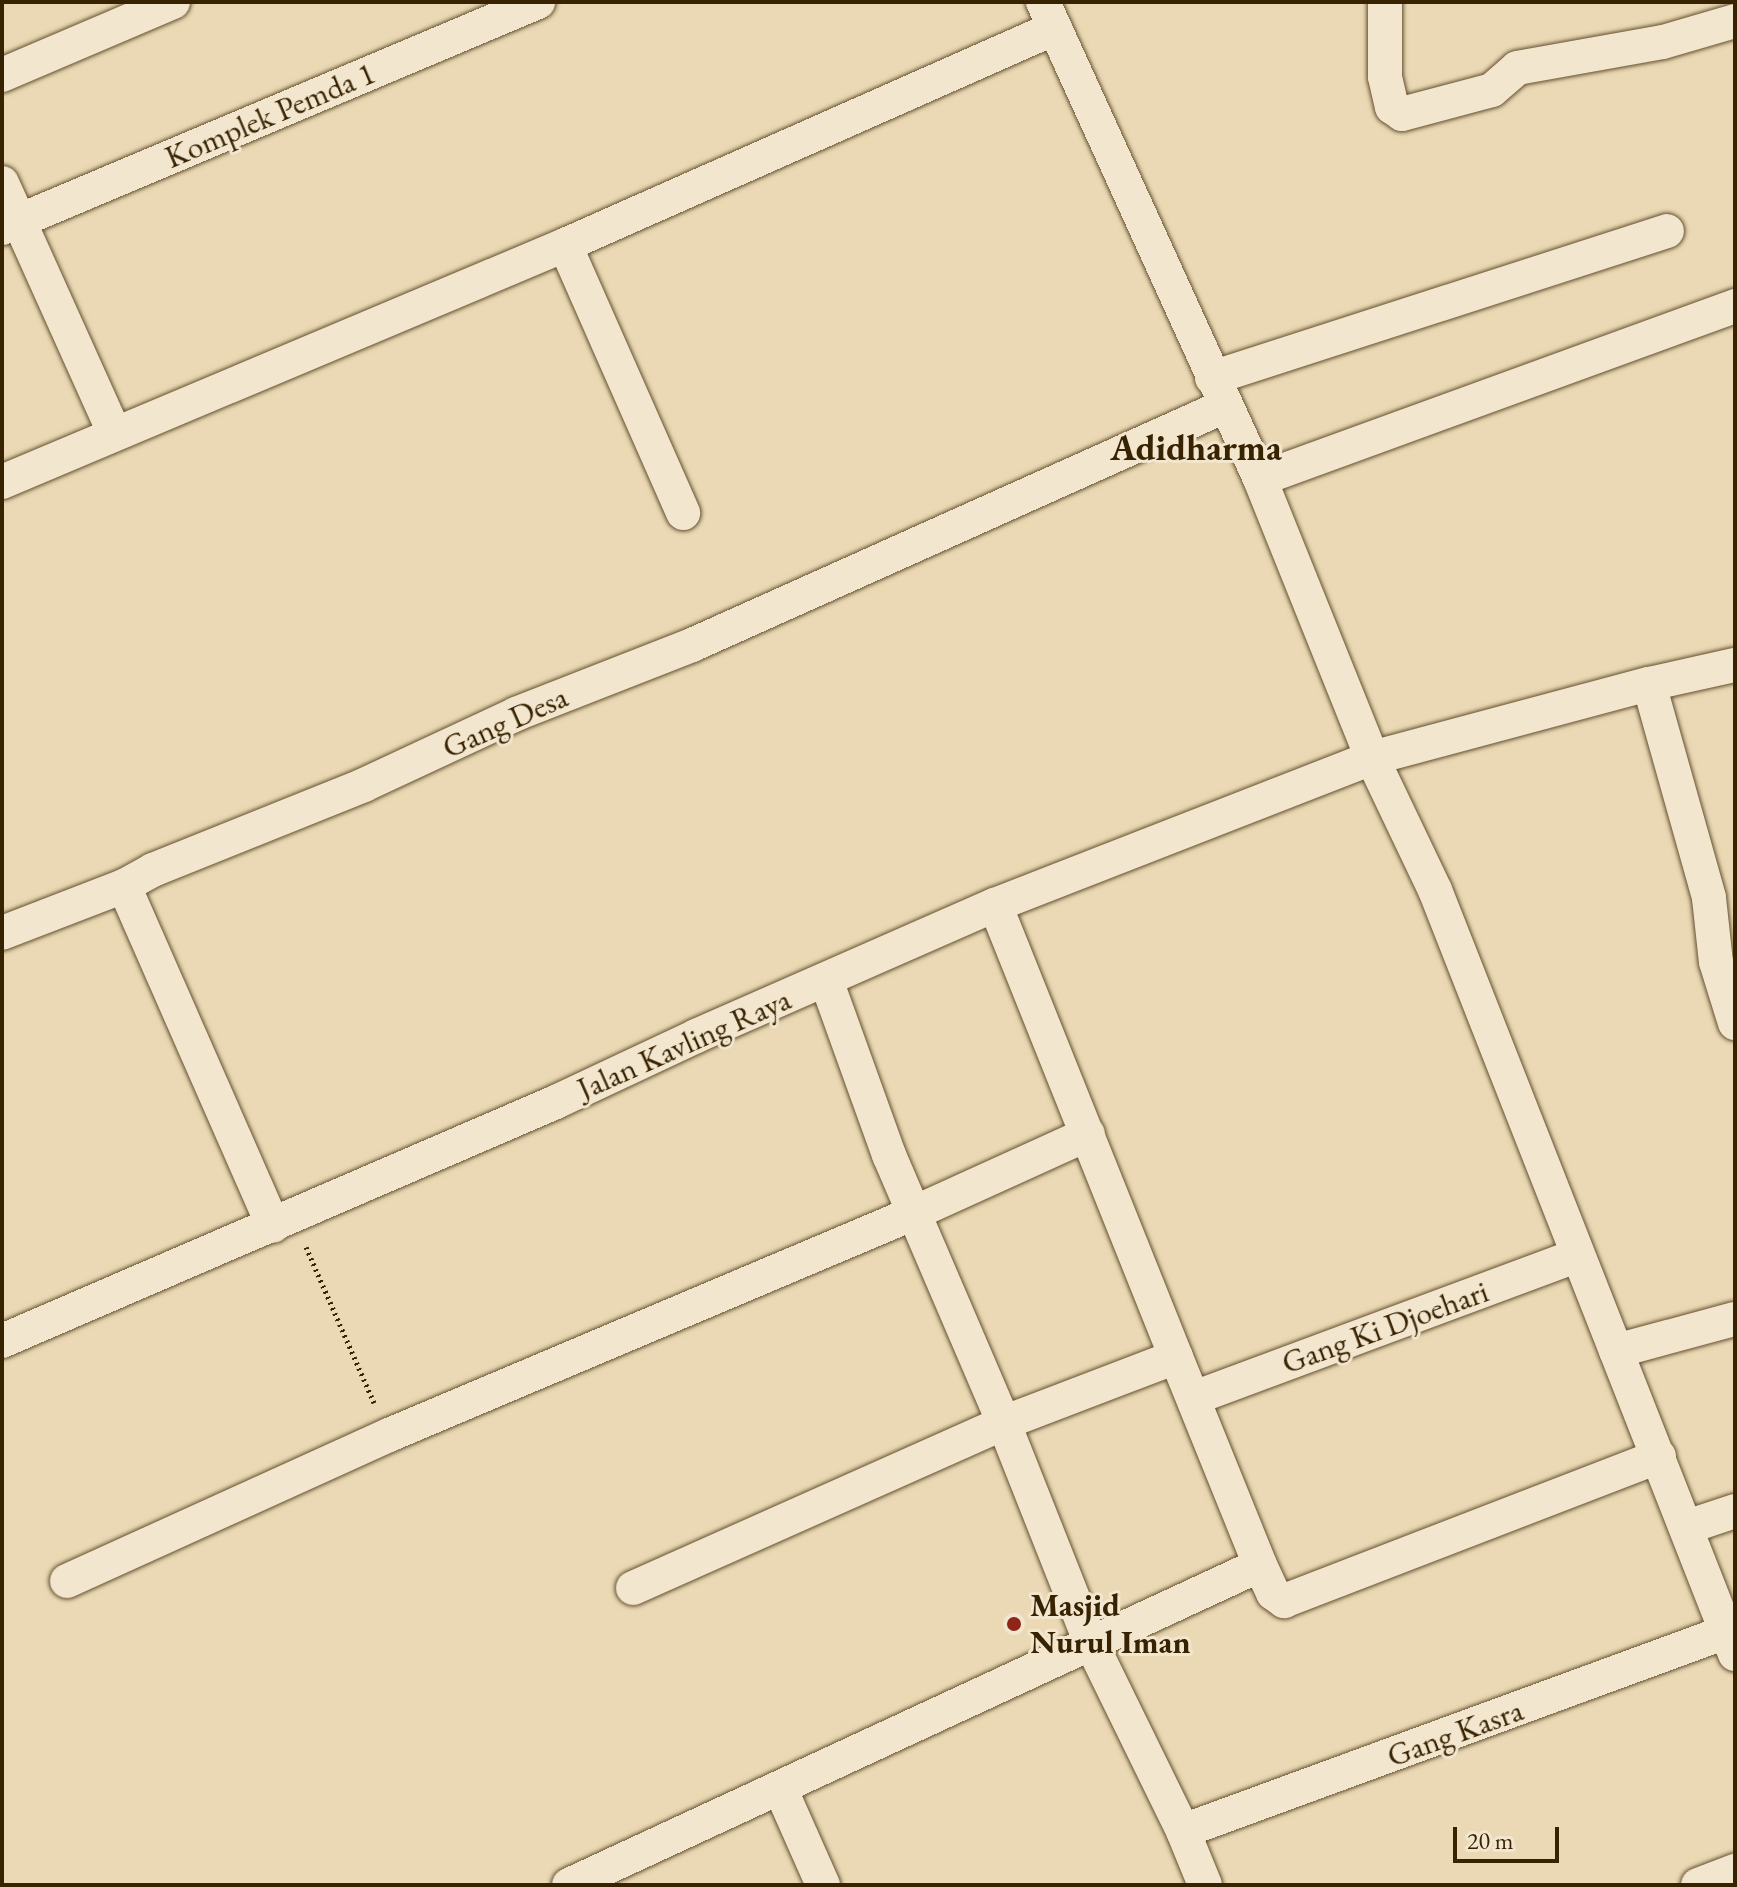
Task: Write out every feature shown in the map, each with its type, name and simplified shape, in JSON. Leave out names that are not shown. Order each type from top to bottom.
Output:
[{"type":"street","points":[[2,75],[173,2]]},
{"type":"street","name":"Komplek Pemda 1","points":[[10,224],[538,2]]},
{"type":"street","points":[[1385,2],[1385,77],[1392,107],[1402,114],[1492,90],[1517,68],[1663,42],[1735,21]]},
{"type":"street","points":[[2,482],[565,245],[1049,15],[1260,479],[1372,758],[1435,890],[1576,1256],[1659,1456],[1731,1643]]},
{"type":"street","points":[[2,183],[10,224],[115,434]]},
{"type":"street","name":"Gang Desa","points":[[2,933],[124,886],[153,870],[364,785],[516,714],[692,645],[1218,392],[1667,231]]},
{"type":"street","points":[[565,245],[683,513]]},
{"type":"street","points":[[1260,479],[1735,306]]},
{"type":"street","name":"Jalan Kavling Raya","points":[[2,1341],[283,1222],[995,905],[1372,758],[1649,684],[1735,665]]},
{"type":"street","points":[[1649,684],[1709,898],[1716,962],[1735,1023]]},
{"type":"street","points":[[124,886],[283,1222]]},
{"type":"street","points":[[995,905],[1260,1565],[1278,1599],[1290,1600],[1659,1456]]},
{"type":"street","points":[[826,980],[914,1213],[1091,1643],[1183,1831],[1205,1885]]},
{"type":"street","points":[[67,1581],[389,1435],[914,1213],[1088,1134]]},
{"type":"street","name":"Gang Ki Djoehari","points":[[1194,1398],[1576,1256]]},
{"type":"street","points":[[1616,1351],[1735,1319]]},
{"type":"street","points":[[633,1588],[1003,1423],[1176,1357]]},
{"type":"street","points":[[1687,1527],[1735,1511]]},
{"type":"street","points":[[569,1885],[1260,1565]]},
{"type":"street","name":"Gang Kasra","points":[[1183,1831],[1731,1643]]},
{"type":"street","points":[[780,1788],[823,1885]]},
{"type":"street","points":[[1698,1885],[1735,1871]]},
{"type":"path","points":[[283,1222],[389,1435]]},
{"type":"place","name":"Masjid Nurul Iman","points":[[1014,1624]]},
{"type":"district","name":"Adidharma","points":[[1196,448]]}]
